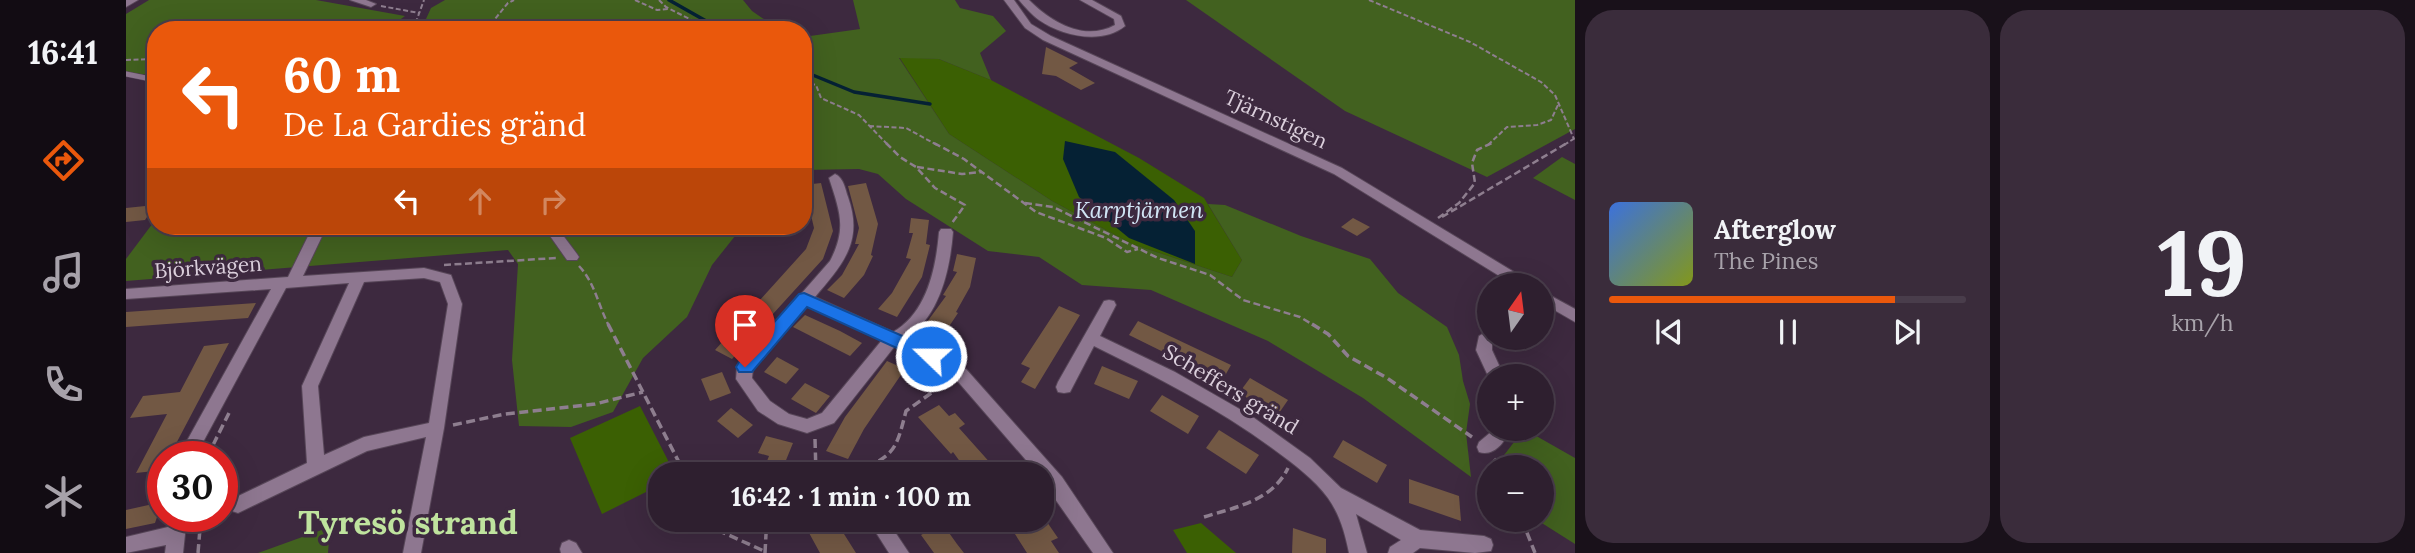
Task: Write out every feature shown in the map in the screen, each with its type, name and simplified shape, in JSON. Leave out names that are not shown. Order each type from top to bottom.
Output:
[{"type":"street","points":[[126,4],[133,0]]},
{"type":"street","points":[[355,0],[371,4]]},
{"type":"street","name":"Tjärnstigen","points":[[1009,0],[1027,26],[1047,38],[1324,164],[1505,273]]},
{"type":"street","points":[[1024,0],[1046,20],[1068,30],[1098,33],[1120,26],[1118,18],[1112,13],[1085,0]]},
{"type":"street","points":[[835,178],[850,224],[846,245],[835,264],[745,367],[744,379],[764,406],[784,419],[807,426],[828,418],[891,340],[903,335],[931,298],[941,274],[947,230]]},
{"type":"street","points":[[195,441],[315,235]]},
{"type":"street","points":[[556,235],[572,257]]},
{"type":"street","name":"Björkvägen","points":[[126,294],[424,273],[446,279],[455,304],[436,428]]},
{"type":"street","points":[[316,467],[310,386],[359,277]]},
{"type":"street","points":[[804,299],[931,356],[960,373],[1056,483],[1104,553]]},
{"type":"street","points":[[1554,303],[1575,316]]},
{"type":"street","points":[[1064,387],[1109,305]]},
{"type":"street","name":"Scheffers gränd","points":[[1091,338],[1216,402],[1291,452],[1337,495],[1418,539],[1484,545]]},
{"type":"street","points":[[238,505],[364,444],[436,428],[412,553]]},
{"type":"street","points":[[1485,447],[1493,441]]},
{"type":"street","name":"Scheffers gränd","points":[[1337,495],[1353,529],[1358,553]]},
{"type":"street","points":[[885,532],[900,553]]},
{"type":"street","points":[[126,546],[176,535]]},
{"type":"street","points":[[1397,553],[1418,539]]},
{"type":"lane","points":[[126,75],[147,78]]},
{"type":"path","points":[[416,21],[424,0]]},
{"type":"path","points":[[494,21],[514,0]]},
{"type":"path","points":[[635,0],[657,9],[671,9]]},
{"type":"path","points":[[659,0],[694,21]]},
{"type":"path","points":[[1369,0],[1470,42],[1541,82],[1555,95],[1575,139],[1428,225]]},
{"type":"path","points":[[371,4],[419,13]]},
{"type":"path","points":[[126,60],[147,59]]},
{"type":"path","points":[[812,84],[816,85],[821,98],[843,106],[849,113],[859,115],[900,157],[917,167],[936,188],[965,205],[947,230]]},
{"type":"path","points":[[1428,225],[1459,203],[1475,183],[1472,163],[1477,150],[1494,142],[1507,127],[1537,125],[1551,120],[1558,105]]},
{"type":"path","points":[[869,126],[906,128],[982,172],[1036,212],[1096,234],[1127,252],[1138,248]]},
{"type":"path","points":[[917,167],[961,174],[982,172]]},
{"type":"path","points":[[1025,203],[1053,206],[1138,248],[1210,275],[1243,300],[1300,317],[1328,334],[1348,356],[1387,378],[1485,447]]},
{"type":"path","points":[[572,257],[590,279],[598,305],[679,462]]},
{"type":"path","points":[[877,462],[890,455],[897,446],[906,411],[911,405],[960,373]]},
{"type":"path","points":[[436,428],[512,413],[568,409],[617,401],[643,392]]},
{"type":"path","points":[[814,423],[816,462]]},
{"type":"path","points":[[1204,517],[1244,504],[1273,490],[1287,471],[1291,452]]},
{"type":"path","points":[[198,553],[200,532]]},
{"type":"path","points":[[722,532],[764,552],[767,532]]},
{"type":"path","points":[[1527,532],[1535,553]]},
{"type":"green space","points":[[149,0],[316,0],[405,16],[398,21],[147,21],[147,75],[126,72],[126,14]]},
{"type":"green space","points":[[445,0],[743,0],[752,11],[767,21],[425,21],[431,8]]},
{"type":"green space","points":[[853,0],[955,0],[960,8],[993,16],[1006,31],[980,53],[991,80],[939,59],[899,58],[949,134],[1052,201],[1132,244],[1232,277],[1242,260],[1208,204],[1225,205],[1301,236],[1370,259],[1398,293],[1447,327],[1459,355],[1470,404],[1466,433],[1471,477],[1363,398],[1268,341],[1151,290],[1082,285],[1039,257],[988,251],[906,199],[878,174],[859,169],[812,170],[812,36],[860,29]]},
{"type":"green space","points":[[1186,0],[1575,0],[1575,129],[1487,177],[1345,111]]},
{"type":"green space","points":[[899,57],[939,59],[991,80],[1139,158],[1204,198],[1242,260],[1232,277],[1132,244],[1052,201],[949,134]]},
{"type":"green space","points":[[1562,157],[1575,164],[1575,200],[1533,178]]},
{"type":"green space","points":[[147,231],[147,235],[736,235],[712,265],[687,317],[643,358],[613,412],[571,427],[519,426],[512,360],[518,264],[508,250],[126,281],[126,259]]},
{"type":"green space","points":[[640,406],[669,462],[648,462],[648,491],[602,514],[570,438]]},
{"type":"green space","points":[[1515,441],[1545,441],[1575,458],[1575,544],[1554,531],[1554,455],[1504,455]]},
{"type":"green space","points":[[1201,523],[1236,553],[1187,553],[1173,530]]},
{"type":"green space","points":[[330,527],[328,553],[258,553]]},
{"type":"water","name":"Karptjärnen","points":[[1065,141],[1115,152],[1174,200],[1195,231],[1195,264],[1129,238],[1079,197],[1063,159]]},
{"type":"building","points":[[1046,47],[1078,63],[1069,68],[1095,83],[1081,90],[1056,76],[1042,74]]},
{"type":"building","points":[[821,183],[833,231],[823,259],[732,359],[715,350],[806,249],[814,228],[812,184]]},
{"type":"building","points":[[866,183],[878,224],[871,255],[873,256],[864,275],[844,298],[827,290],[842,275],[859,244],[855,244],[859,228],[848,186]]},
{"type":"building","points":[[147,206],[147,217],[145,220],[126,222],[126,208]]},
{"type":"building","points":[[911,218],[929,220],[926,244],[930,245],[922,277],[897,317],[878,309],[892,293],[911,259],[906,258],[913,233],[909,233]]},
{"type":"building","points":[[1353,218],[1370,227],[1357,236],[1341,227]]},
{"type":"building","points":[[957,254],[976,258],[970,287],[946,331],[927,322],[946,296],[943,295],[957,272],[953,271]]},
{"type":"building","points":[[256,303],[248,318],[126,327],[126,312]]},
{"type":"building","points":[[1059,306],[1080,315],[1035,389],[1021,382],[1030,368],[1021,364]]},
{"type":"building","points":[[805,315],[862,343],[850,356],[793,327]]},
{"type":"building","points":[[1138,321],[1231,365],[1222,381],[1129,335]]},
{"type":"building","points":[[229,343],[177,441],[153,441],[167,414],[130,418],[143,396],[180,392],[204,346]]},
{"type":"building","points":[[777,357],[799,369],[786,384],[764,372]]},
{"type":"building","points":[[887,361],[905,369],[864,429],[848,459],[826,451],[845,417]]},
{"type":"building","points":[[1102,366],[1138,381],[1129,399],[1094,384]]},
{"type":"building","points":[[722,372],[731,393],[710,401],[701,379]]},
{"type":"building","points":[[1250,378],[1288,400],[1277,416],[1239,393]]},
{"type":"building","points":[[805,383],[830,396],[816,413],[791,399]]},
{"type":"building","points":[[1162,395],[1199,416],[1188,434],[1150,411]]},
{"type":"building","points":[[939,405],[949,416],[955,413],[965,424],[959,428],[989,462],[960,462],[918,417]]},
{"type":"building","points":[[731,408],[753,425],[738,438],[717,421]]},
{"type":"building","points":[[1219,430],[1259,455],[1246,474],[1206,448]]},
{"type":"building","points":[[766,436],[793,443],[785,462],[767,462],[769,456],[758,453]]},
{"type":"building","points":[[1343,440],[1387,465],[1377,483],[1333,457]]},
{"type":"building","points":[[147,452],[147,472],[136,473]]},
{"type":"building","points":[[1409,479],[1459,496],[1461,521],[1409,503]]},
{"type":"building","points":[[147,505],[147,525],[126,529],[126,510]]},
{"type":"building","points":[[1293,528],[1326,539],[1326,553],[1292,553]]},
{"type":"building","points":[[809,532],[847,532],[844,534],[856,553],[820,553]]},
{"type":"building","points":[[926,532],[949,532],[964,553],[934,553],[921,535]]},
{"type":"building","points":[[1014,532],[1054,532],[1058,538],[1051,541],[1059,553],[1027,553]]},
{"type":"waterway","points":[[669,0],[706,21]]},
{"type":"waterway","points":[[812,75],[854,92],[930,104]]},
{"type":"district","name":"Tyresö strand","points":[[408,522]]},
{"type":"route","points":[[745,367],[804,299],[931,356]]}]
